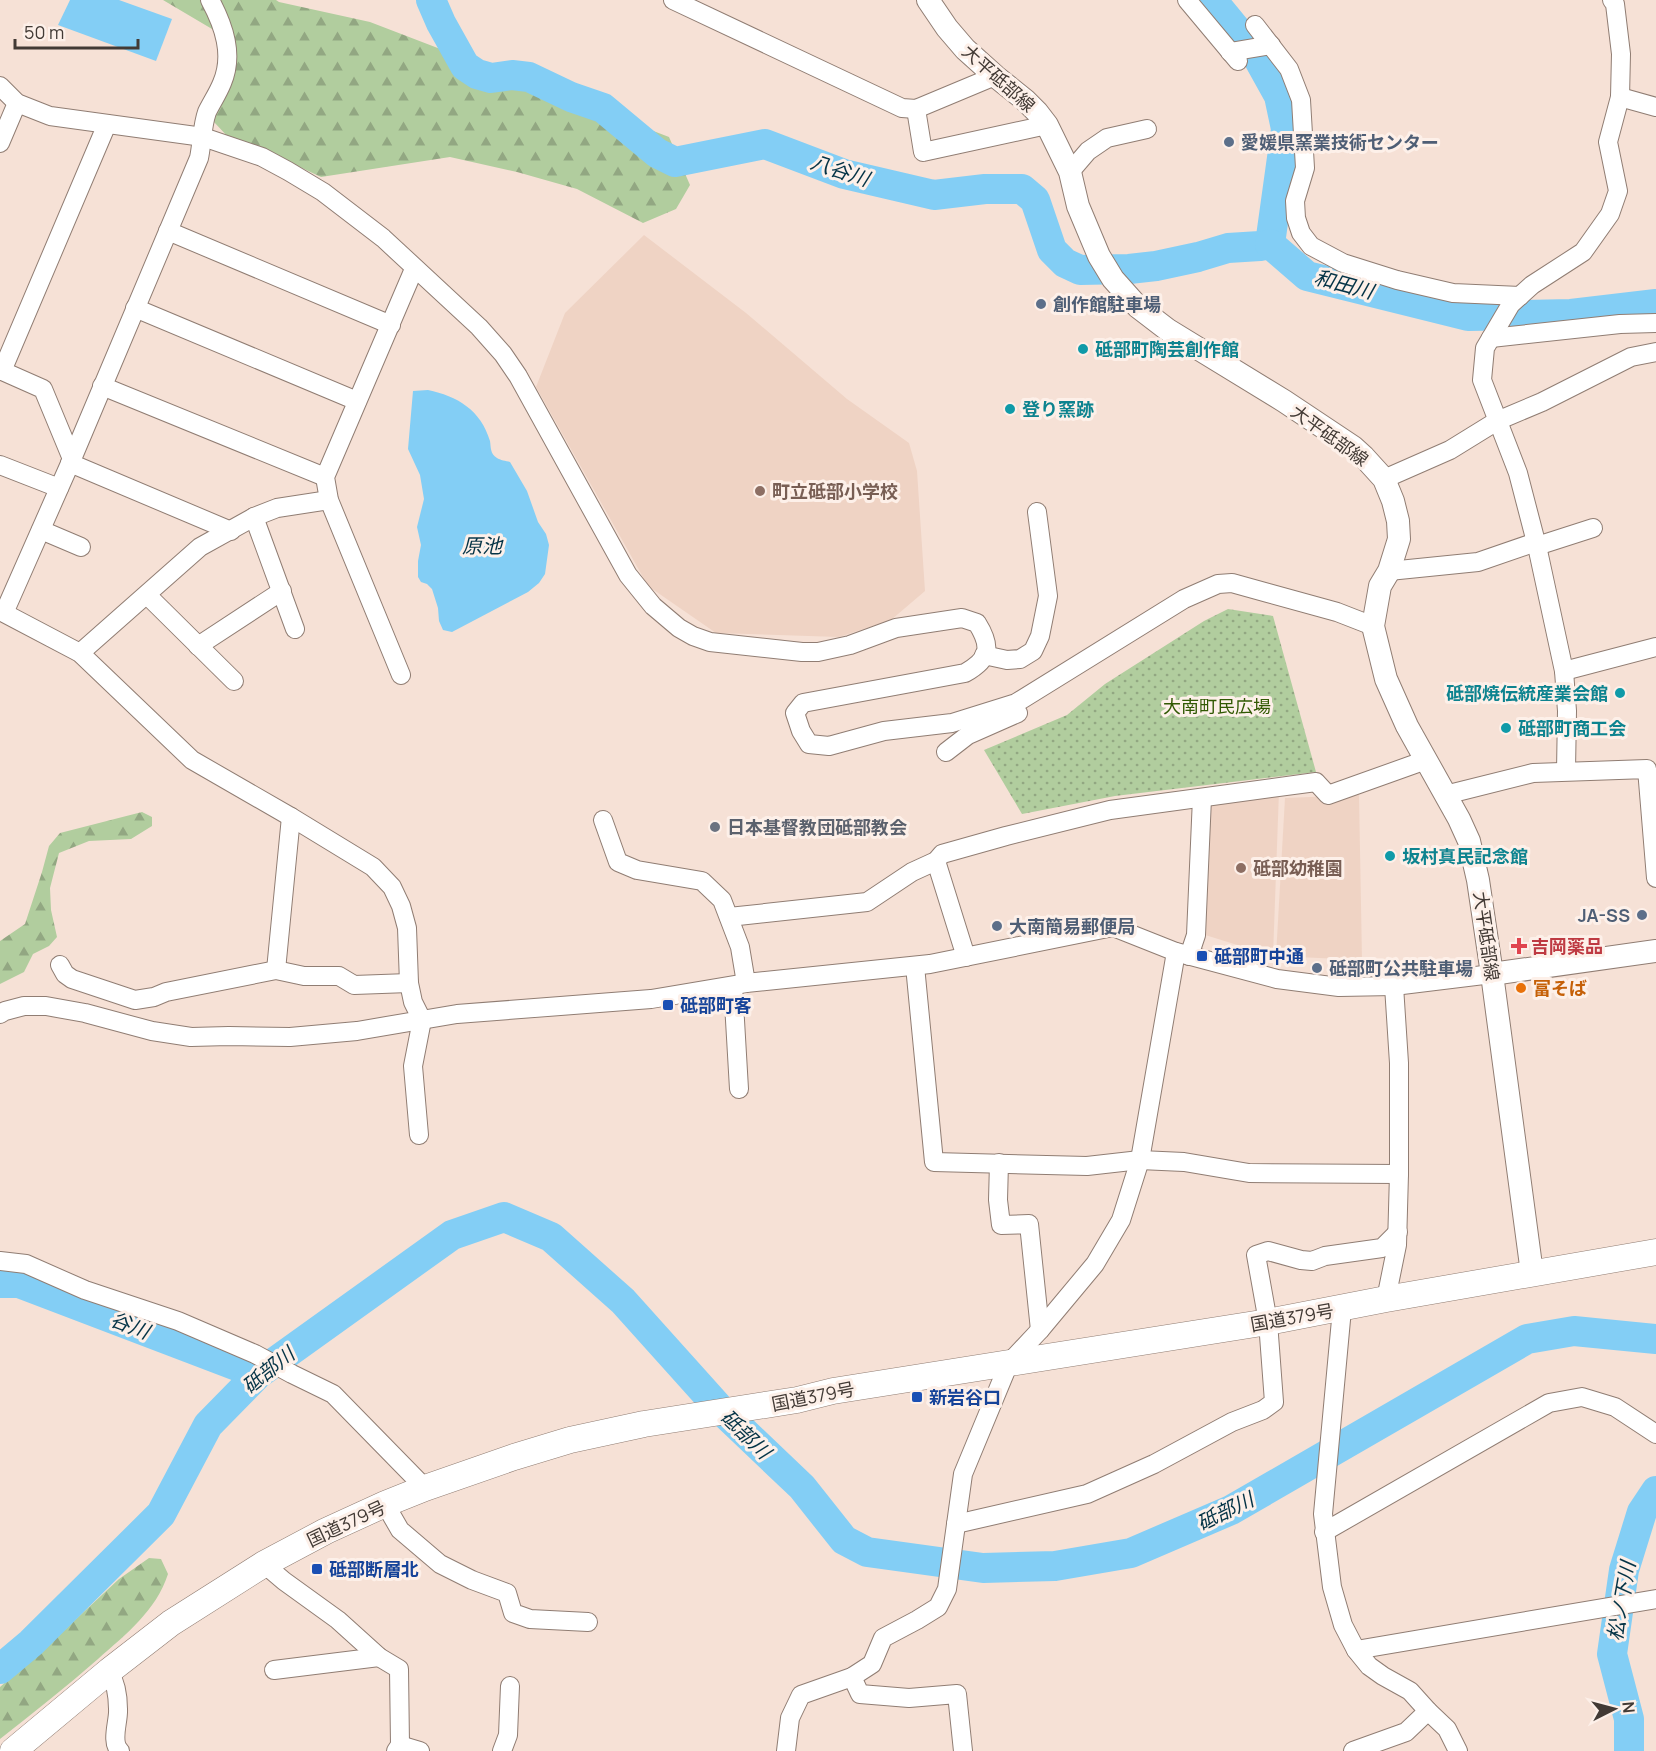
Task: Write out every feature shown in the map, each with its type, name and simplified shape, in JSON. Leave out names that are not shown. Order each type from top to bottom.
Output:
[{"type":"highway","name":"国道379号","points":[[13,1751],[171,1623],[264,1564],[326,1531],[385,1504],[514,1457],[570,1440],[644,1424],[797,1400],[833,1391],[1268,1322],[1656,1252]]},
{"type":"main road","name":"大平砥部線","points":[[928,0],[965,49],[1037,112],[1047,125],[1070,172],[1078,206],[1099,256],[1113,279],[1138,307],[1168,330],[1353,447],[1384,479],[1393,501],[1398,521],[1399,539],[1389,572],[1380,586],[1373,626],[1386,679],[1407,726],[1469,841],[1478,880],[1492,974],[1532,1273]]},
{"type":"main road","points":[[1492,974],[1656,951]]},
{"type":"street","points":[[210,0],[228,47],[228,65],[223,82],[206,115],[199,158],[71,461],[2,612],[81,653],[192,760],[373,867],[392,887],[401,906],[407,928],[409,983],[413,1002],[422,1020],[413,1066],[419,1135]]},
{"type":"street","points":[[673,0],[902,108],[916,109],[995,76]]},
{"type":"street","points":[[1186,0],[1235,54],[1268,46]]},
{"type":"street","points":[[1566,771],[1567,711],[1564,671],[1518,473],[1482,380],[1485,348],[1516,300],[1532,285],[1583,252],[1610,214],[1618,191],[1608,142],[1620,97],[1621,54],[1615,4],[1612,0]]},
{"type":"street","points":[[1255,25],[1268,46],[1289,69],[1301,100],[1305,168],[1295,201],[1296,218],[1301,233],[1311,246],[1343,263],[1397,280],[1453,293],[1516,300]]},
{"type":"street","points":[[0,86],[17,103],[50,116],[203,137],[262,157],[323,192],[383,238],[479,327],[503,354],[518,376],[628,575],[653,606],[679,628],[693,636],[710,642],[818,652],[850,645],[896,628],[962,618],[977,623],[984,635],[987,649],[980,664],[964,673],[803,703],[795,713],[809,744],[829,746],[884,731],[952,723],[1016,703],[1184,599],[1218,584],[1233,583],[1337,612],[1373,626]]},
{"type":"street","points":[[1620,97],[1656,107]]},
{"type":"street","points":[[0,143],[17,103]]},
{"type":"street","points":[[916,109],[923,152],[1047,125]]},
{"type":"street","points":[[107,124],[1,370],[43,389],[71,461],[231,531]]},
{"type":"street","points":[[1070,172],[1088,151],[1107,138],[1148,129]]},
{"type":"street","points":[[168,231],[391,325]]},
{"type":"street","points":[[401,675],[329,500],[325,477],[414,269]]},
{"type":"street","points":[[135,308],[357,400]]},
{"type":"street","points":[[1493,334],[1656,323]]},
{"type":"street","points":[[1384,479],[1450,450],[1497,421],[1542,402],[1631,357],[1656,352]]},
{"type":"street","points":[[102,386],[325,477]]},
{"type":"street","points":[[0,465],[59,488]]},
{"type":"street","points":[[81,653],[200,548],[254,517],[277,508],[329,500]]},
{"type":"street","points":[[984,655],[1007,660],[1020,659],[1033,651],[1040,636],[1048,596],[1037,512]]},
{"type":"street","points":[[254,517],[296,629]]},
{"type":"street","points":[[1389,572],[1478,562],[1593,528]]},
{"type":"street","points":[[40,530],[81,547]]},
{"type":"street","points":[[198,646],[282,591]]},
{"type":"street","points":[[147,595],[234,681]]},
{"type":"street","points":[[1564,671],[1656,647]]},
{"type":"street","points":[[946,752],[968,735],[1019,712],[1016,703]]},
{"type":"street","points":[[729,917],[867,902],[912,872],[936,861],[942,854],[1110,810],[1317,782],[1328,795],[1426,760]]},
{"type":"street","points":[[1445,795],[1533,773],[1652,769],[1656,878]]},
{"type":"street","points":[[786,1751],[790,1718],[801,1695],[852,1677],[872,1664],[883,1638],[938,1607],[947,1589],[963,1474],[1009,1363],[1095,1264],[1121,1220],[1140,1160],[1182,954],[1196,935],[1202,798]]},
{"type":"street","points":[[276,970],[291,817]]},
{"type":"street","points":[[603,820],[618,862],[637,870],[702,881],[722,900],[740,947],[740,1089]]},
{"type":"street","points":[[936,861],[966,957]]},
{"type":"street","points":[[0,1014],[24,1006],[46,1006],[191,1037],[229,1035],[290,1037],[357,1030],[457,1014],[651,999],[740,984],[915,966],[1113,927],[1182,954],[1277,979],[1339,987],[1394,986],[1492,974]]},
{"type":"street","points":[[60,965],[65,974],[72,979],[135,1000],[276,970],[304,976],[339,976],[354,985],[409,983]]},
{"type":"street","points":[[915,966],[934,1162],[1088,1166],[1140,1160],[1184,1162],[1249,1173],[1399,1174]]},
{"type":"street","points":[[1386,1299],[1398,1232],[1399,1062],[1394,986]]},
{"type":"street","points":[[999,1164],[1000,1225],[1029,1224],[1040,1330]]},
{"type":"street","points":[[956,1527],[1087,1494],[1154,1464],[1232,1422],[1263,1410],[1274,1402],[1268,1322],[1256,1255],[1268,1251],[1312,1261],[1325,1256],[1382,1248],[1398,1232]]},
{"type":"street","points":[[0,1261],[26,1264],[85,1290],[178,1320],[258,1356],[333,1394],[425,1488]]},
{"type":"street","points":[[1342,1308],[1323,1514],[1332,1587],[1342,1625],[1356,1650],[1369,1666],[1410,1691],[1448,1729],[1458,1751]]},
{"type":"street","points":[[1324,1532],[1549,1403],[1582,1396],[1615,1407],[1656,1434]]},
{"type":"street","points":[[385,1504],[400,1530],[440,1564],[472,1580],[507,1593],[513,1613],[530,1619],[588,1622]]},
{"type":"street","points":[[264,1564],[338,1620],[379,1657],[399,1669],[398,1748],[420,1751]]},
{"type":"street","points":[[1356,1650],[1656,1599]]},
{"type":"street","points":[[274,1670],[379,1657]]},
{"type":"street","points":[[110,1671],[115,1682],[119,1711],[115,1742],[116,1748],[120,1751]]},
{"type":"street","points":[[852,1677],[860,1694],[909,1698],[957,1694],[963,1751]]},
{"type":"street","points":[[502,1751],[508,1735],[510,1686]]},
{"type":"street","points":[[1353,1751],[1406,1732],[1428,1711]]},
{"type":"shaded area","points":[[644,235],[746,313],[847,399],[909,443],[917,471],[925,591],[891,620],[839,637],[716,633],[648,586],[536,387],[565,313]]},
{"type":"shaded area","name":"砥部幼稚園","points":[[1279,791],[1273,956],[1202,934],[1207,802]]},
{"type":"shaded area","points":[[1359,795],[1362,960],[1276,956],[1285,798]]},
{"type":"green space","points":[[163,0],[276,0],[370,22],[669,137],[690,185],[676,209],[643,223],[577,189],[517,172],[450,157],[321,177],[251,144],[228,137],[214,122],[234,42]]},
{"type":"green space","name":"大南町民広場","points":[[1228,609],[1273,616],[1316,772],[1115,796],[1022,814],[984,750],[1067,715],[1105,684],[1204,621]]},
{"type":"green space","points":[[142,812],[152,817],[152,826],[131,839],[89,841],[59,853],[50,888],[51,910],[57,937],[49,946],[33,954],[24,972],[0,984],[0,941],[25,924],[49,846],[60,833]]},
{"type":"green space","points":[[149,1558],[161,1559],[168,1574],[148,1611],[98,1659],[0,1739],[0,1687],[119,1579]]},
{"type":"water","points":[[70,0],[119,0],[172,19],[156,61],[58,25]]},
{"type":"water","name":"原池","points":[[428,390],[458,401],[481,421],[493,454],[498,459],[510,462],[527,491],[549,545],[545,574],[539,583],[528,592],[452,632],[443,630],[432,589],[421,582],[418,577],[421,545],[417,527],[424,499],[420,475],[408,449],[413,391]]},
{"type":"waterway","name":"八谷川","points":[[431,0],[465,66],[477,74],[491,78],[512,75],[529,77],[571,97],[603,108],[657,153],[675,162],[765,144],[844,174],[934,195],[985,189],[1022,189],[1035,200],[1052,250],[1065,263],[1080,270],[1156,266],[1228,248],[1270,244]]},
{"type":"waterway","name":"和田川","points":[[1212,0],[1254,51],[1279,96],[1286,129],[1270,244]]},
{"type":"waterway","name":"和田川","points":[[1270,244],[1307,276],[1468,316],[1571,314],[1656,304]]},
{"type":"waterway","name":"砥部川","points":[[0,1669],[31,1643],[161,1514],[208,1425],[258,1374],[452,1235],[504,1217],[551,1237],[623,1301],[720,1409],[802,1487],[844,1540],[867,1552],[983,1568],[1055,1566],[1131,1553],[1231,1510],[1527,1339],[1574,1331],[1656,1339]]},
{"type":"waterway","name":"谷川","points":[[0,1283],[19,1283],[258,1374]]},
{"type":"waterway","name":"松ノ下川","points":[[1629,1751],[1629,1719],[1612,1654],[1624,1570],[1642,1512],[1656,1491]]},
{"type":"place","name":"愛媛県窯業技術センター","points":[[1229,142]]},
{"type":"place","name":"創作館駐車場","points":[[1041,304]]},
{"type":"place","name":"砥部町陶芸創作館","points":[[1083,349]]},
{"type":"place","name":"登り窯跡","points":[[1010,409]]},
{"type":"place","name":"町立砥部小学校","points":[[760,491]]},
{"type":"place","name":"砥部焼伝統産業会館","points":[[1620,693]]},
{"type":"place","name":"砥部町商工会","points":[[1506,728]]},
{"type":"place","name":"日本基督教団砥部教会","points":[[715,827]]},
{"type":"place","name":"坂村真民記念館","points":[[1390,856]]},
{"type":"place","name":"砥部幼稚園","points":[[1241,868]]},
{"type":"place","name":"JA-SS","points":[[1642,915]]},
{"type":"place","name":"大南簡易郵便局","points":[[997,926]]},
{"type":"place","name":"吉岡薬品","points":[[1519,946]]},
{"type":"place","name":"砥部町中通","points":[[1202,956]]},
{"type":"place","name":"砥部町公共駐車場","points":[[1317,968]]},
{"type":"place","name":"富そば","points":[[1521,988]]},
{"type":"place","name":"砥部町客","points":[[668,1005]]},
{"type":"place","name":"新岩谷口","points":[[917,1397]]},
{"type":"place","name":"砥部断層北","points":[[317,1569]]}]
